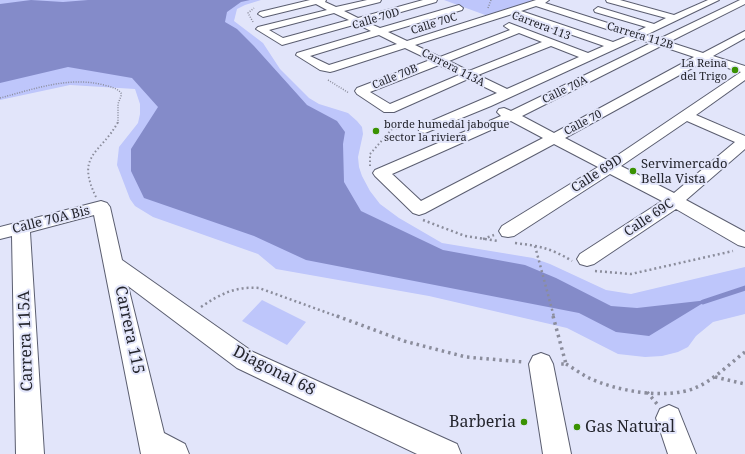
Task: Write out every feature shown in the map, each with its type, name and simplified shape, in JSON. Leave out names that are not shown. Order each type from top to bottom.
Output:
[{"type":"street","points":[[263,14],[318,0]]},
{"type":"street","name":"Carrera 113A","points":[[318,0],[335,10],[506,94]]},
{"type":"street","points":[[258,26],[377,0]]},
{"type":"street","points":[[258,26],[282,42],[433,0]]},
{"type":"street","name":"Carrera 113","points":[[438,0],[589,57]]},
{"type":"street","points":[[610,0],[675,18]]},
{"type":"street","points":[[712,1],[745,12]]},
{"type":"street","name":"Calle 70A","points":[[425,128],[486,103],[638,36],[712,1]]},
{"type":"street","name":"Calle 70A","points":[[376,170],[511,116],[745,1]]},
{"type":"street","name":"Calle 70C","points":[[329,74],[407,45],[540,2]]},
{"type":"street","name":"Carrera 112B","points":[[540,2],[638,36],[662,42],[745,70]]},
{"type":"street","points":[[638,8],[650,2]]},
{"type":"street","points":[[587,7],[655,27]]},
{"type":"street","name":"Calle 70D","points":[[329,74],[324,68],[301,55],[379,31],[466,11]]},
{"type":"street","points":[[513,11],[615,46]]},
{"type":"street","name":"Calle 70B","points":[[356,92],[519,30]]},
{"type":"street","name":"Calle 70","points":[[420,214],[745,34]]},
{"type":"street","points":[[356,92],[386,112],[468,75],[552,42]]},
{"type":"street","name":"Calle 69D","points":[[505,238],[745,75]]},
{"type":"street","points":[[486,103],[675,201],[742,244]]},
{"type":"street","points":[[685,115],[745,141]]},
{"type":"street","name":"Calle 69C","points":[[584,264],[675,201],[745,141]]},
{"type":"street","points":[[376,170],[420,214]]},
{"type":"street","name":"Calle 70A Bis","points":[[11,230],[101,207]]},
{"type":"street","name":"Carrera 115","points":[[101,207],[161,450]]},
{"type":"street","name":"Carrera 115A","points":[[11,230],[30,454]]},
{"type":"street","name":"Diagonal 68","points":[[115,265],[245,360],[447,454]]},
{"type":"street","points":[[541,364],[557,454]]},
{"type":"street","points":[[669,418],[682,454]]},
{"type":"path","points":[[256,7],[248,13],[258,26]]},
{"type":"path","points":[[329,74],[356,92]]},
{"type":"path","points":[[0,98],[58,83],[88,81],[117,89],[121,93],[121,98],[118,103],[118,122],[88,164],[88,181],[101,207]]},
{"type":"path","points":[[386,112],[392,129]]},
{"type":"path","points":[[376,170],[370,154],[392,129],[425,128]]},
{"type":"path","points":[[420,214],[465,236],[505,238],[556,251],[601,272],[631,274],[714,256],[742,244]]},
{"type":"path","points":[[536,246],[566,364]]},
{"type":"path","points":[[186,317],[215,297],[232,288],[245,286],[259,288],[412,343],[466,357],[541,364],[566,364],[586,376],[606,384],[647,392],[681,392],[696,387],[715,376],[745,352]]},
{"type":"path","points":[[715,376],[745,384]]},
{"type":"shaded area","points":[[0,0],[261,0],[237,9],[234,21],[263,43],[280,69],[309,98],[319,104],[348,113],[357,121],[362,127],[363,134],[358,157],[362,176],[370,191],[380,204],[399,218],[442,243],[533,258],[550,264],[606,290],[631,294],[745,267],[745,314],[713,322],[696,336],[688,347],[678,352],[662,356],[645,357],[618,354],[567,328],[429,296],[276,269],[258,254],[153,217],[135,206],[130,199],[117,165],[119,147],[138,123],[140,104],[135,89],[70,85],[0,100]]},
{"type":"shaded area","points":[[31,0],[63,2],[88,0],[250,0],[241,2],[227,12],[225,22],[237,29],[254,46],[307,105],[337,121],[345,132],[343,144],[344,182],[361,211],[443,250],[525,265],[556,278],[611,306],[637,308],[708,300],[649,336],[616,332],[579,313],[306,260],[254,236],[144,198],[131,171],[131,149],[158,107],[132,78],[68,67],[0,83],[0,4]]},
{"type":"shaded area","points":[[444,0],[539,0],[488,16]]},
{"type":"shaded area","points":[[262,300],[306,322],[287,345],[242,321]]},
{"type":"waterway","points":[[703,302],[745,288]]},
{"type":"place","name":"La Reina del Trigo","points":[[735,70]]},
{"type":"place","name":"borde humedal jaboque sector la riviera","points":[[376,131]]},
{"type":"place","name":"Servimercado Bella Vista","points":[[633,171]]},
{"type":"place","name":"Barberia","points":[[524,422]]},
{"type":"place","name":"Gas Natural","points":[[577,427]]}]
